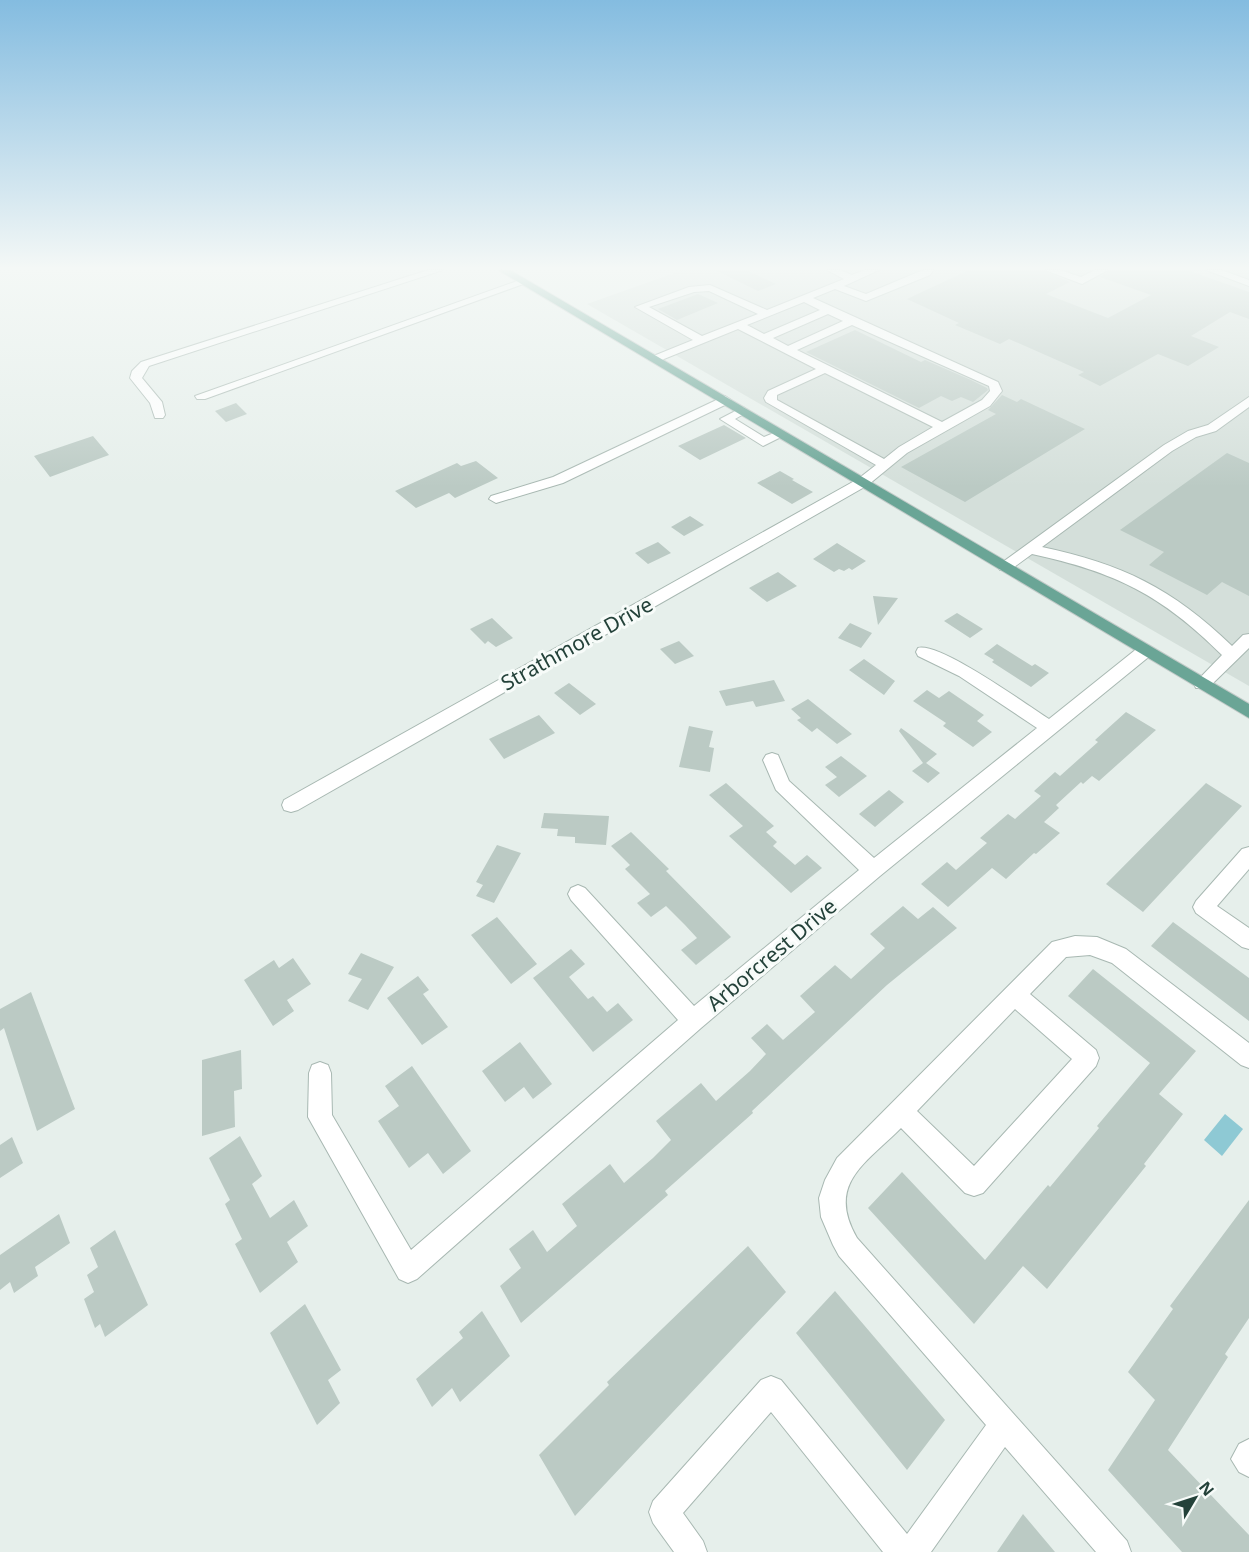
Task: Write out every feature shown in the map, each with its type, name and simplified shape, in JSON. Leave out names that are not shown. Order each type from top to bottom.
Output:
[{"type":"main road","points":[[628,342],[1249,712]]},
{"type":"street","points":[[159,415],[156,402],[136,378],[138,371],[145,364],[212,342]]},
{"type":"street","points":[[201,396],[353,342]]},
{"type":"street","points":[[656,359],[696,342]]},
{"type":"street","points":[[773,342],[942,427]]},
{"type":"street","points":[[788,350],[805,342]]},
{"type":"street","name":"Strathmore Drive","points":[[291,805],[863,482],[903,450],[986,403],[996,391],[994,384],[903,342]]},
{"type":"street","points":[[825,369],[772,393],[770,398],[772,402],[885,465]]},
{"type":"street","points":[[496,499],[567,476],[725,400]]},
{"type":"street","points":[[1005,567],[1168,448],[1192,434],[1212,428],[1249,402]]},
{"type":"street","points":[[743,411],[726,419],[763,442],[781,434]]},
{"type":"street","points":[[1029,549],[1096,564],[1133,579],[1184,609],[1232,655]]},
{"type":"street","points":[[1202,684],[1249,639]]},
{"type":"street","name":"Arborcrest Drive","points":[[320,1072],[320,1117],[408,1270],[693,1021],[873,870],[1145,651]]},
{"type":"street","points":[[924,652],[965,672],[1048,727]]},
{"type":"street","points":[[772,760],[782,785],[873,870]]},
{"type":"street","points":[[1249,855],[1203,908],[1249,940]]},
{"type":"street","points":[[578,894],[693,1021]]},
{"type":"street","points":[[1116,1552],[848,1247],[836,1227],[831,1207],[836,1180],[1059,949],[1088,944],[1102,947],[1119,956],[1249,1057]]},
{"type":"street","points":[[901,1111],[974,1184],[1088,1058],[1015,995]]},
{"type":"street","points":[[692,1552],[664,1512],[771,1390],[902,1552]]},
{"type":"street","points":[[912,1552],[1004,1424]]},
{"type":"street","points":[[1249,1454],[1246,1459],[1249,1462]]},
{"type":"shaded area","points":[[654,342],[1249,342],[1249,686]]},
{"type":"water","points":[[1225,1114],[1243,1129],[1222,1156],[1204,1140]]},
{"type":"building","points":[[827,342],[881,342],[921,362],[925,360],[971,380],[988,390],[973,402],[961,397],[952,401],[941,396],[919,408],[806,352]]},
{"type":"building","points":[[1017,342],[1207,342],[1219,347],[1188,366],[1158,354],[1100,386],[1078,375],[1084,372]]},
{"type":"building","points":[[1002,395],[1017,402],[1021,399],[1085,429],[965,502],[901,467],[996,414],[988,410]]},
{"type":"building","points":[[236,403],[247,414],[226,422],[215,411]]},
{"type":"building","points":[[724,425],[746,438],[700,460],[678,446]]},
{"type":"building","points":[[93,436],[109,455],[50,477],[34,456]]},
{"type":"building","points":[[1227,453],[1249,463],[1249,596],[1222,582],[1207,595],[1149,565],[1164,552],[1120,530]]},
{"type":"building","points":[[476,461],[498,478],[455,498],[449,493],[416,508],[395,491],[457,463],[461,466]]},
{"type":"building","points":[[780,471],[813,492],[792,504],[757,483]]},
{"type":"building","points":[[690,516],[704,525],[684,536],[671,527]]},
{"type":"building","points":[[658,542],[671,553],[648,564],[635,553]]},
{"type":"building","points":[[837,543],[866,561],[852,570],[839,569],[834,572],[813,559]]},
{"type":"building","points":[[778,572],[797,586],[767,602],[749,588]]},
{"type":"building","points":[[873,596],[898,598],[878,625]]},
{"type":"building","points":[[957,613],[983,629],[970,638],[944,621]]},
{"type":"building","points":[[492,618],[513,638],[496,647],[488,641],[485,644],[470,629]]},
{"type":"building","points":[[850,623],[872,633],[861,648],[838,638]]},
{"type":"building","points":[[679,641],[694,656],[675,664],[660,649]]},
{"type":"building","points":[[997,644],[1032,666],[1035,664],[1049,673],[1031,687],[992,662],[994,660],[984,654]]},
{"type":"building","points":[[864,659],[895,681],[884,695],[849,670]]},
{"type":"building","points":[[774,680],[785,701],[756,707],[753,701],[726,706],[719,691]]},
{"type":"building","points":[[569,683],[596,704],[580,715],[554,693]]},
{"type":"building","points":[[927,690],[939,698],[949,691],[984,715],[977,721],[992,732],[973,747],[943,726],[946,723],[913,701]]},
{"type":"building","points":[[808,699],[852,734],[837,744],[817,728],[812,732],[797,720],[801,718],[791,709]]},
{"type":"building","points":[[1126,712],[1156,730],[1099,781],[1092,776],[1083,784],[1081,782],[1056,805],[1059,808],[1044,822],[1060,833],[1036,854],[1034,853],[1006,879],[992,868],[948,907],[921,884],[947,862],[956,870],[987,843],[980,838],[1008,814],[1015,819],[1041,796],[1034,791],[1055,772],[1060,776],[1098,742],[1095,740]]},
{"type":"building","points":[[539,715],[555,733],[504,759],[489,739]]},
{"type":"building","points":[[689,726],[713,731],[709,747],[714,748],[710,772],[679,767]]},
{"type":"building","points":[[901,728],[937,754],[926,763],[940,773],[928,783],[912,771],[923,763],[899,731]]},
{"type":"building","points":[[841,756],[867,776],[839,797],[825,785],[837,777],[825,767]]},
{"type":"building","points":[[726,783],[774,826],[766,832],[777,842],[773,846],[795,865],[807,855],[822,868],[791,893],[729,836],[743,826],[709,795]]},
{"type":"building","points":[[1206,783],[1242,806],[1143,912],[1106,884]]},
{"type":"building","points":[[889,790],[904,802],[875,827],[859,814]]},
{"type":"building","points":[[544,813],[609,816],[606,845],[575,843],[575,837],[557,836],[558,829],[541,828]]},
{"type":"building","points":[[631,832],[669,869],[666,871],[731,937],[696,965],[681,950],[697,938],[685,925],[666,906],[651,917],[637,903],[650,894],[625,869],[630,865],[611,846]]},
{"type":"building","points":[[497,845],[521,853],[494,903],[476,896],[483,885],[476,882]]},
{"type":"building","points":[[903,906],[918,919],[933,907],[957,928],[887,985],[752,1111],[753,1113],[665,1191],[668,1195],[521,1323],[500,1286],[521,1268],[509,1249],[533,1230],[547,1252],[577,1226],[562,1204],[610,1164],[624,1183],[653,1158],[671,1140],[656,1121],[701,1083],[716,1101],[766,1054],[751,1038],[767,1024],[783,1040],[815,1012],[800,996],[835,965],[851,979],[885,948],[870,934]]},
{"type":"building","points":[[497,917],[537,964],[511,984],[471,935]]},
{"type":"building","points":[[1173,922],[1249,978],[1249,1021],[1151,946]]},
{"type":"building","points":[[571,949],[585,964],[569,977],[588,999],[593,996],[607,1012],[618,1003],[633,1020],[593,1052],[533,978]]},
{"type":"building","points":[[361,953],[394,967],[368,1010],[348,1001],[362,979],[348,974]]},
{"type":"building","points":[[293,958],[311,984],[287,1000],[294,1011],[273,1026],[244,980],[274,960],[279,968]]},
{"type":"building","points":[[1093,969],[1196,1051],[1159,1094],[1183,1114],[1144,1164],[1146,1166],[1047,1289],[1023,1266],[974,1324],[868,1208],[902,1172],[985,1260],[1048,1185],[1050,1187],[1150,1063],[1068,996]]},
{"type":"building","points":[[418,976],[429,990],[423,994],[448,1027],[422,1045],[387,998]]},
{"type":"building","points":[[31,992],[75,1109],[37,1131],[4,1028],[0,1031],[0,1009]]},
{"type":"building","points":[[520,1042],[552,1084],[533,1099],[524,1087],[505,1102],[482,1071]]},
{"type":"building","points":[[241,1050],[242,1089],[234,1091],[235,1127],[202,1136],[202,1060]]},
{"type":"building","points":[[412,1066],[471,1151],[443,1174],[428,1153],[409,1168],[378,1121],[399,1106],[385,1086]]},
{"type":"building","points":[[240,1136],[262,1176],[252,1184],[270,1218],[294,1200],[308,1226],[287,1242],[298,1262],[260,1293],[235,1244],[242,1239],[225,1204],[230,1200],[209,1158]]},
{"type":"building","points":[[12,1137],[23,1163],[0,1178],[0,1145]]},
{"type":"building","points":[[1249,1200],[1249,1318],[1225,1354],[1228,1357],[1168,1450],[1249,1535],[1249,1552],[1182,1552],[1108,1470],[1155,1400],[1128,1372],[1173,1309],[1170,1306]]},
{"type":"building","points":[[59,1214],[70,1243],[35,1267],[38,1276],[14,1293],[10,1282],[0,1290],[0,1255]]},
{"type":"building","points":[[115,1230],[148,1305],[105,1337],[100,1324],[95,1328],[84,1299],[94,1292],[87,1275],[98,1267],[90,1248]]},
{"type":"building","points":[[748,1246],[786,1292],[575,1516],[539,1455],[609,1385],[607,1382]]},
{"type":"building","points":[[835,1291],[945,1420],[907,1470],[796,1333]]},
{"type":"building","points":[[305,1304],[341,1370],[328,1380],[340,1403],[317,1425],[270,1333]]},
{"type":"building","points":[[482,1311],[510,1356],[460,1402],[452,1388],[432,1407],[416,1379],[463,1338],[459,1332]]},
{"type":"building","points":[[1023,1514],[1055,1552],[997,1552]]}]
